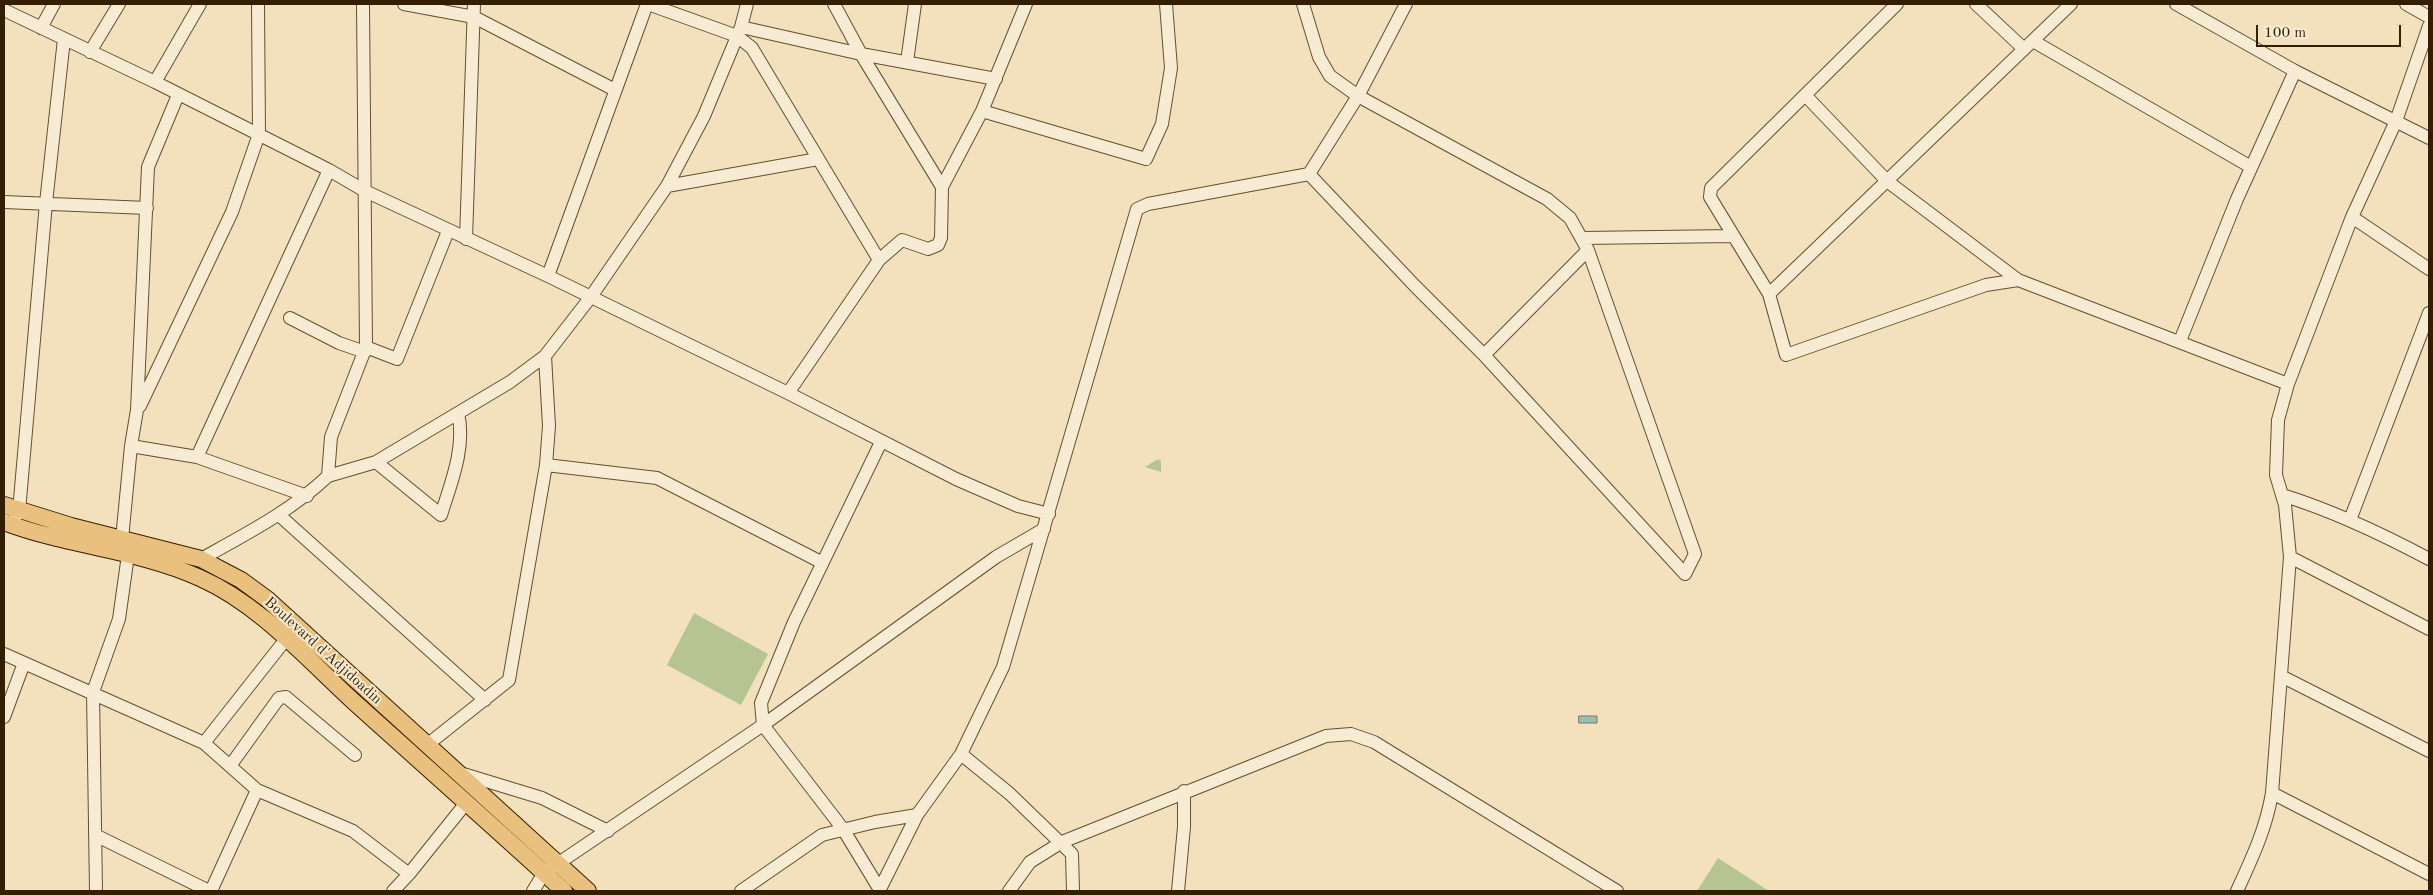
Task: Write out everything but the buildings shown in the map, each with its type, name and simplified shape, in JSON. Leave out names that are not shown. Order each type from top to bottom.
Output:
[{"type":"main road","name":"Boulevard d'Adjidoadin","points":[[9,516],[122,539],[202,559],[241,580],[267,599],[588,891]]},
{"type":"main road","name":"Boulevard d'Adjidoadin","points":[[9,516],[58,539],[128,555],[200,578],[230,593],[286,639],[564,891]]},
{"type":"main road","points":[[341,690],[356,681]]},
{"type":"street","points":[[41,28],[54,4]]},
{"type":"street","points":[[90,52],[119,4]]},
{"type":"street","points":[[155,82],[200,4]]},
{"type":"street","points":[[138,410],[232,212],[260,134],[258,4]]},
{"type":"street","points":[[328,476],[331,437],[366,350],[363,4]]},
{"type":"street","points":[[404,4],[474,17],[615,90]]},
{"type":"street","points":[[466,239],[474,4]]},
{"type":"street","points":[[548,276],[648,4],[739,31],[996,79]]},
{"type":"street","points":[[202,559],[279,515],[307,496],[328,476],[376,462],[510,382],[545,356],[590,298],[666,186],[704,116],[739,31],[747,4]]},
{"type":"street","points":[[834,4],[861,54],[942,187]]},
{"type":"street","points":[[907,62],[915,4]]},
{"type":"street","points":[[788,393],[879,260],[902,240],[928,249],[938,245],[941,238],[942,187],[982,111],[1026,4]]},
{"type":"street","points":[[982,111],[1146,159],[1162,124],[1171,68],[1166,4]]},
{"type":"street","points":[[1303,4],[1318,57],[1330,76],[1358,96],[1547,199],[1570,218],[1588,250],[1695,554],[1685,574],[1484,355],[1415,286],[1309,174]]},
{"type":"street","points":[[880,890],[917,815],[961,754],[1004,667],[1137,210],[1148,204],[1309,174],[1358,96],[1406,4]]},
{"type":"street","points":[[1897,4],[1711,188],[1710,197],[1769,294],[1786,355],[1986,285],[2018,280]]},
{"type":"street","points":[[1976,4],[2028,45],[2251,167]]},
{"type":"street","points":[[1769,294],[2071,4]]},
{"type":"street","points":[[2176,4],[2295,71],[2429,138]]},
{"type":"street","points":[[2406,4],[2429,17]]},
{"type":"street","points":[[4,10],[260,134],[330,170],[365,191],[548,276],[788,393],[956,479],[1018,506],[1049,514]]},
{"type":"street","points":[[2237,891],[2261,838],[2267,821],[2272,793],[2290,557],[2287,518],[2276,475],[2275,455],[2278,420],[2288,384],[2352,217],[2396,121],[2429,26]]},
{"type":"street","points":[[739,31],[752,48],[879,260]]},
{"type":"street","points":[[9,516],[64,39]]},
{"type":"street","points":[[2180,341],[2251,167],[2295,71]]},
{"type":"street","points":[[122,539],[131,446],[138,410],[148,167],[178,95]]},
{"type":"street","points":[[1806,96],[1887,181],[2018,280],[2288,384]]},
{"type":"street","points":[[666,186],[818,159]]},
{"type":"street","points":[[197,457],[330,170]]},
{"type":"street","points":[[4,202],[147,208]]},
{"type":"street","points":[[2352,217],[2429,269]]},
{"type":"street","points":[[290,318],[339,343],[397,358],[448,231]]},
{"type":"street","points":[[1582,238],[1733,236]]},
{"type":"street","points":[[1484,355],[1588,250]]},
{"type":"street","points":[[2350,520],[2429,313]]},
{"type":"street","points":[[427,745],[507,683],[510,674],[546,465],[549,426],[545,356]]},
{"type":"street","points":[[376,462],[441,515],[457,458],[461,425],[458,413]]},
{"type":"street","points":[[880,890],[843,829],[763,725],[762,697],[821,562],[858,492],[881,442]]},
{"type":"street","points":[[131,446],[197,457],[307,496]]},
{"type":"street","points":[[546,465],[657,478],[821,562]]},
{"type":"street","points":[[2282,495],[2314,505],[2350,520],[2429,559]]},
{"type":"street","points":[[279,515],[485,700]]},
{"type":"street","points":[[533,891],[544,873],[560,864],[763,725],[988,563],[1044,529]]},
{"type":"street","points":[[96,891],[93,692],[119,619],[128,555]]},
{"type":"street","points":[[2290,557],[2429,629]]},
{"type":"street","points":[[204,743],[286,639],[300,629]]},
{"type":"street","points":[[4,654],[204,743],[257,790],[353,831],[409,874]]},
{"type":"street","points":[[4,717],[24,663]]},
{"type":"street","points":[[2281,676],[2429,751]]},
{"type":"street","points":[[230,766],[279,698],[286,697],[354,755]]},
{"type":"street","points":[[1009,891],[1030,862],[1062,842],[1184,791],[1326,736],[1351,734],[1374,742],[1617,891]]},
{"type":"street","points":[[961,754],[1062,842],[1073,857],[1073,891]]},
{"type":"street","points":[[458,773],[542,798],[608,831]]},
{"type":"street","points":[[95,835],[210,891],[257,790]]},
{"type":"street","points":[[1178,891],[1184,827],[1184,791]]},
{"type":"street","points":[[2272,793],[2429,874]]},
{"type":"street","points":[[393,891],[466,803]]},
{"type":"street","points":[[741,891],[822,835],[843,829],[917,815]]},
{"type":"green space","points":[[1158,459],[1161,461],[1161,472],[1145,467]]},
{"type":"green space","points":[[694,613],[768,654],[741,705],[667,665]]},
{"type":"green space","points":[[1718,858],[1769,891],[1697,891]]},
{"type":"shaded area","points":[[1579,716],[1597,716],[1597,723],[1579,723]]}]
